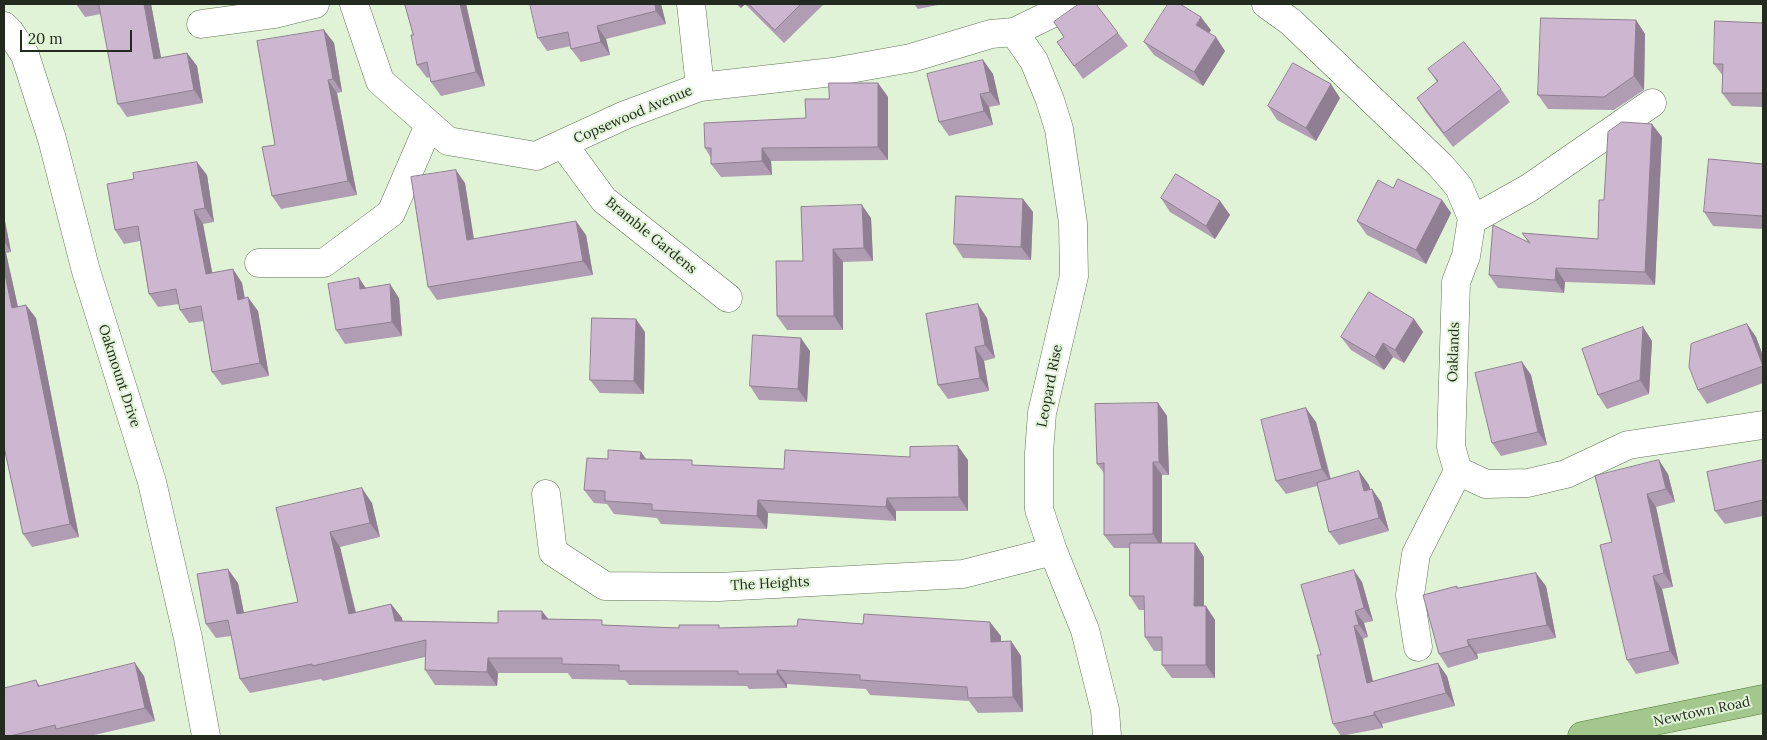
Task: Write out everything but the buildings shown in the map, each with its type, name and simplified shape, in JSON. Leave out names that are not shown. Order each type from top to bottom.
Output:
[{"type":"main road","name":"Newtown Road","points":[[1582,736],[1763,700]]},
{"type":"street","points":[[201,24],[276,14],[316,4]]},
{"type":"street","name":"Copsewood Avenue","points":[[354,4],[380,81],[448,142],[536,156],[625,115],[700,86],[862,67],[911,58],[991,34],[1014,32]]},
{"type":"street","points":[[691,4],[700,86]]},
{"type":"street","points":[[1014,32],[1072,4]]},
{"type":"street","points":[[1266,4],[1291,22],[1440,165],[1459,187],[1472,220],[1529,188],[1652,103]]},
{"type":"street","name":"Oakmount Drive","points":[[4,26],[25,55],[52,140],[86,271],[152,482],[188,638],[206,736]]},
{"type":"street","name":"Leopard Rise","points":[[1014,32],[1034,61],[1050,100],[1059,130],[1072,223],[1074,276],[1042,413],[1039,453],[1039,509],[1053,551],[1085,630],[1106,710],[1107,736]]},
{"type":"street","points":[[259,263],[324,262],[391,213],[429,125]]},
{"type":"street","name":"Bramble Gardens","points":[[563,144],[604,200],[728,298]]},
{"type":"street","name":"Oaklands","points":[[1458,472],[1451,447],[1456,282],[1466,256],[1472,220]]},
{"type":"street","points":[[1418,647],[1410,595],[1416,554],[1458,472],[1486,484],[1528,483],[1566,474],[1628,445],[1763,425]]},
{"type":"street","name":"The Heights","points":[[546,494],[554,552],[605,586],[719,587],[963,574],[1053,551]]}]
